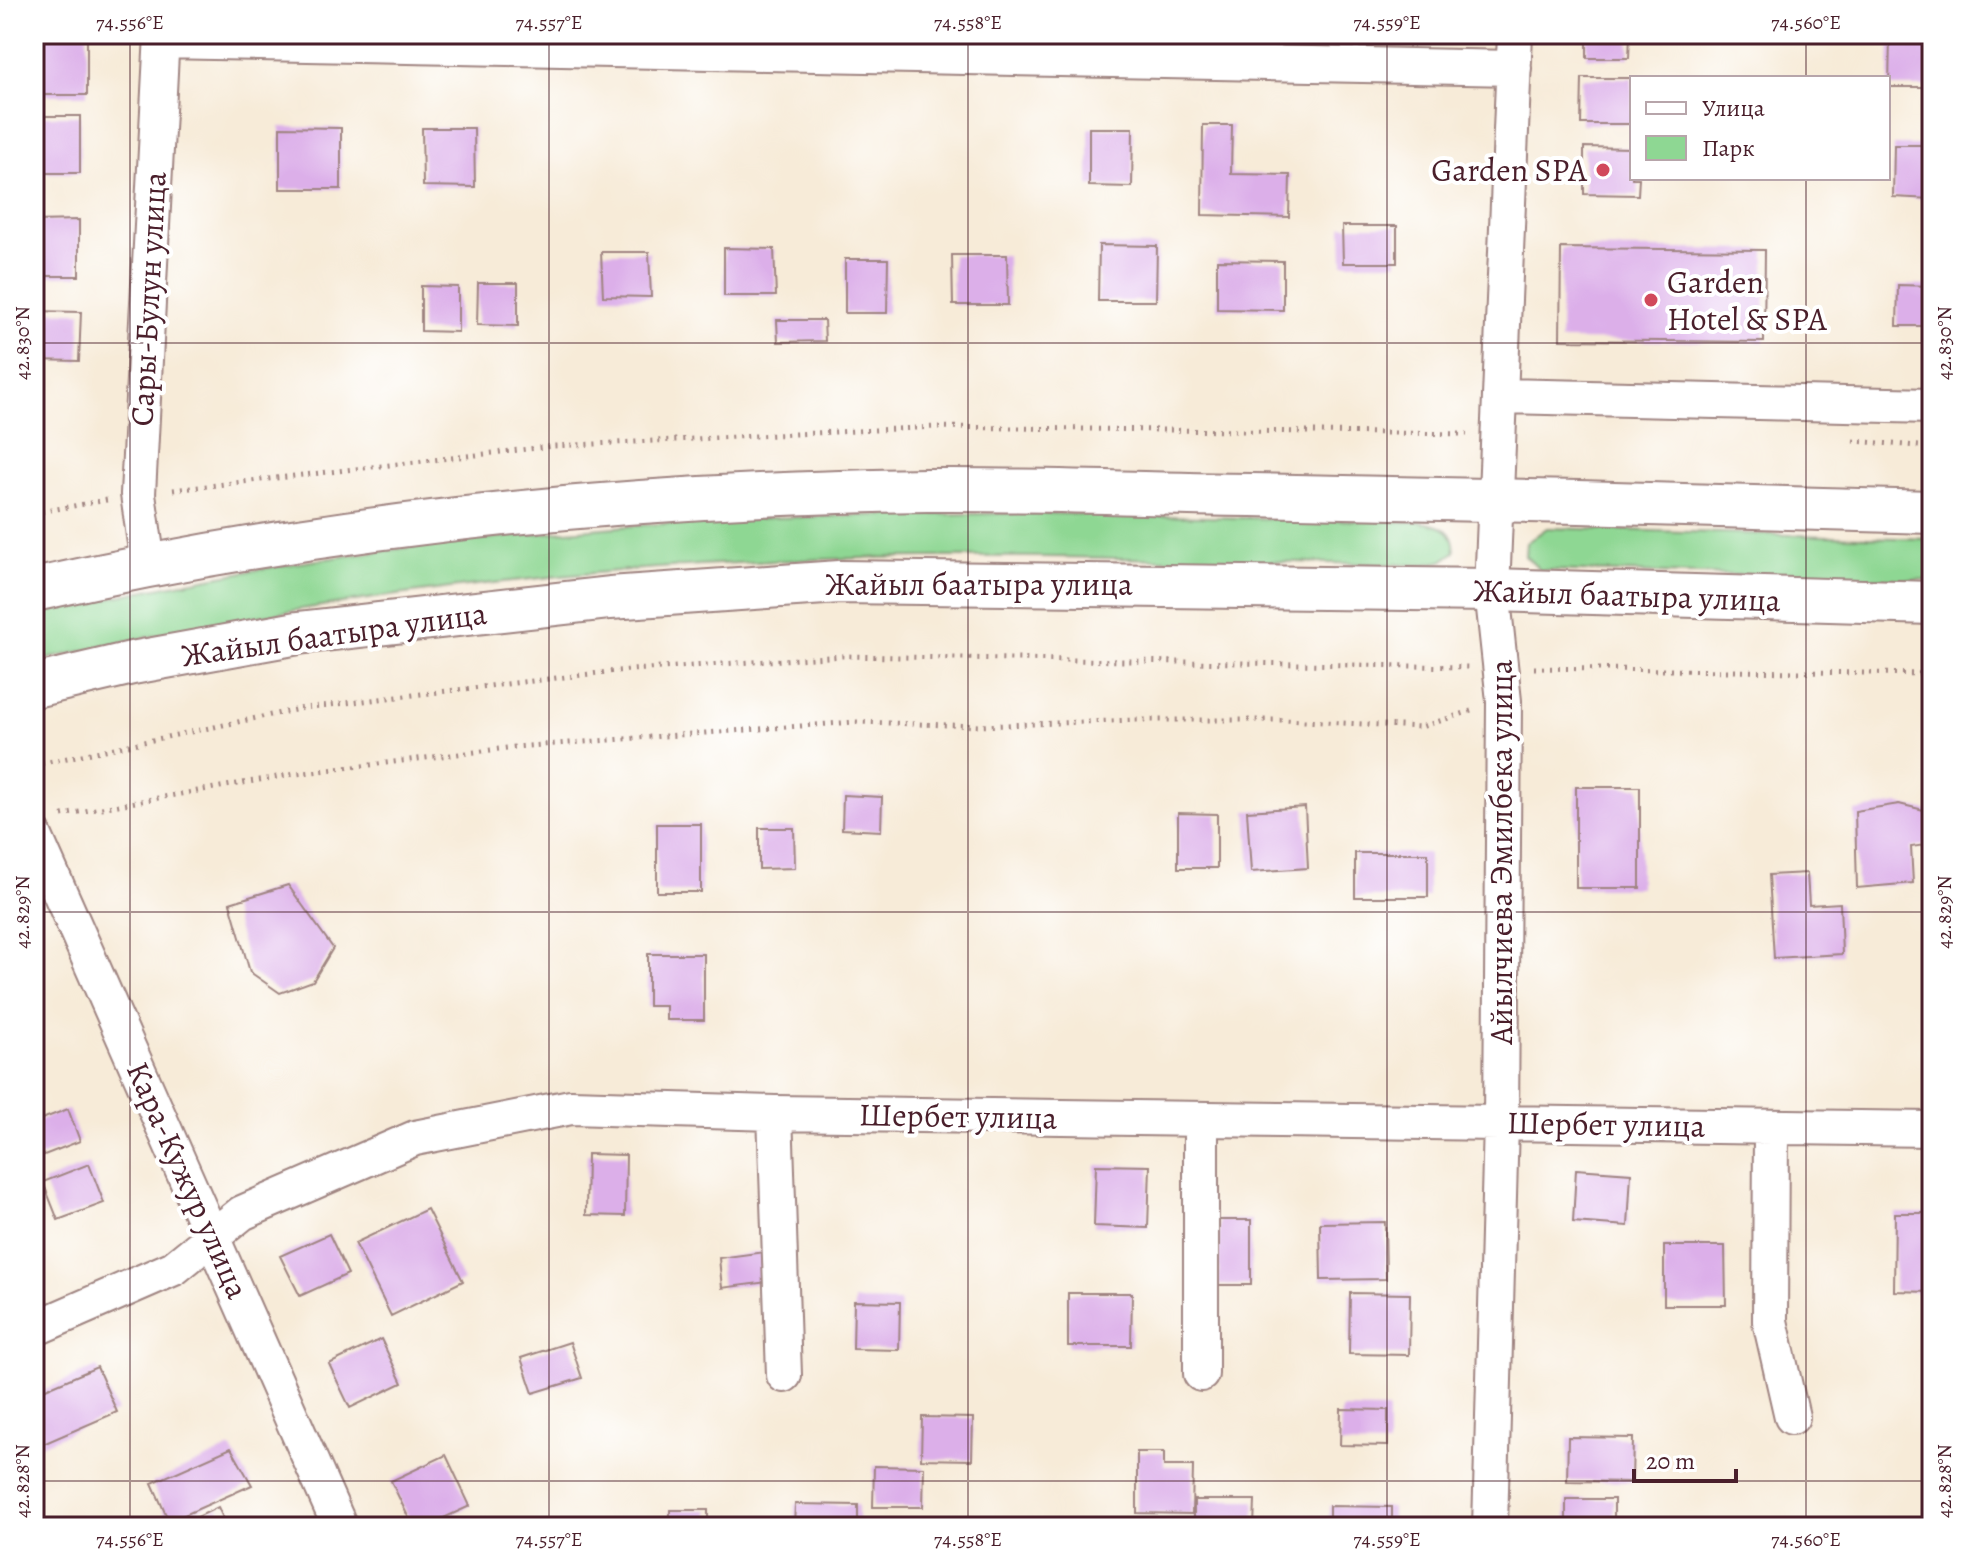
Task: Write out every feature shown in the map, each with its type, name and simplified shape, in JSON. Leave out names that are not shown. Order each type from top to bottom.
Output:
[{"type":"main road","points":[[34,590],[148,564],[430,523],[714,498],[928,490],[1494,499],[1932,512]]},
{"type":"main road","name":"Жайыл баатыра улица","points":[[34,686],[132,663],[298,633],[610,598],[839,582],[1492,590],[1932,603]]},
{"type":"street","name":"Айылчиева Эмилбека улица","points":[[1490,1527],[1501,1123],[1504,701],[1503,667],[1492,590],[1515,34]]},
{"type":"street","points":[[162,38],[1514,68]]},
{"type":"street","name":"Сары-Булун улица","points":[[148,564],[138,494],[162,38]]},
{"type":"street","points":[[1501,396],[1932,406]]},
{"type":"street","name":"Кара-Кужур улица","points":[[47,825],[213,1236],[340,1527]]},
{"type":"street","name":"Шербет улица","points":[[34,1329],[174,1268],[242,1213],[415,1138],[571,1107],[1201,1120],[1932,1129]]},
{"type":"street","points":[[775,1113],[784,1375]]},
{"type":"street","points":[[1201,1120],[1201,1374]]},
{"type":"street","points":[[1771,1127],[1770,1321],[1792,1417]]},
{"type":"path","points":[[34,513],[138,494],[554,446],[936,427],[1499,434]]},
{"type":"path","points":[[1839,440],[1932,447]]},
{"type":"path","points":[[34,765],[304,708],[616,671],[843,656],[1932,674]]},
{"type":"path","points":[[47,825],[288,775],[515,747],[855,722],[980,726],[1135,720],[1284,720],[1421,727],[1504,701]]},
{"type":"green space","points":[[1027,513],[1421,522],[1450,533],[1455,552],[1442,561],[1421,565],[937,557],[776,561],[589,573],[310,608],[34,662],[34,615],[309,561],[587,529],[836,516]]},
{"type":"green space","points":[[1547,528],[1932,539],[1932,580],[1540,570],[1525,556],[1526,543]]},
{"type":"building","points":[[34,34],[87,34],[87,95],[34,95]]},
{"type":"building","points":[[1587,34],[1630,34],[1629,58],[1587,58]]},
{"type":"building","points":[[1890,37],[1932,38],[1932,87],[1890,87]]},
{"type":"building","points":[[1582,78],[1630,78],[1630,124],[1581,124]]},
{"type":"building","points":[[34,116],[80,116],[80,173],[34,173]]},
{"type":"building","points":[[1203,125],[1232,125],[1231,174],[1290,175],[1289,217],[1202,215]]},
{"type":"building","points":[[280,127],[341,128],[341,189],[280,189]]},
{"type":"building","points":[[422,128],[474,128],[475,187],[423,186]]},
{"type":"building","points":[[1089,128],[1133,128],[1132,187],[1089,186]]},
{"type":"building","points":[[1894,145],[1932,145],[1932,199],[1893,197]]},
{"type":"building","points":[[1584,147],[1630,148],[1630,180],[1639,180],[1638,195],[1584,194]]},
{"type":"building","points":[[79,220],[79,276],[34,276],[34,221]]},
{"type":"building","points":[[1342,226],[1397,226],[1397,263],[1343,263]]},
{"type":"building","points":[[1099,245],[1157,246],[1156,301],[1098,301]]},
{"type":"building","points":[[724,248],[774,249],[776,296],[724,296]]},
{"type":"building","points":[[1561,248],[1765,250],[1764,342],[1560,340]]},
{"type":"building","points":[[601,252],[649,252],[651,297],[603,296]]},
{"type":"building","points":[[952,255],[1007,255],[1008,305],[953,305]]},
{"type":"building","points":[[845,259],[888,259],[887,313],[845,313]]},
{"type":"building","points":[[1217,260],[1283,261],[1283,310],[1217,309]]},
{"type":"building","points":[[478,283],[518,283],[518,326],[477,325]]},
{"type":"building","points":[[1898,285],[1932,286],[1932,326],[1897,326]]},
{"type":"building","points":[[421,286],[458,287],[458,332],[421,331]]},
{"type":"building","points":[[34,311],[81,312],[79,361],[34,360]]},
{"type":"building","points":[[777,320],[824,320],[825,341],[778,342]]},
{"type":"building","points":[[1576,787],[1640,787],[1640,888],[1576,888]]},
{"type":"building","points":[[843,795],[882,797],[881,831],[842,829]]},
{"type":"building","points":[[1899,804],[1932,812],[1932,844],[1911,847],[1913,883],[1857,888],[1855,811]]},
{"type":"building","points":[[1305,807],[1308,868],[1251,872],[1247,811]]},
{"type":"building","points":[[1178,813],[1217,814],[1217,868],[1178,868]]},
{"type":"building","points":[[657,824],[701,824],[701,892],[657,892]]},
{"type":"building","points":[[759,828],[794,828],[795,868],[759,869]]},
{"type":"building","points":[[1355,853],[1428,853],[1428,897],[1355,897]]},
{"type":"building","points":[[1807,873],[1809,905],[1840,903],[1842,954],[1774,958],[1769,875]]},
{"type":"building","points":[[288,885],[333,948],[313,981],[280,993],[250,972],[230,903]]},
{"type":"building","points":[[648,954],[704,954],[704,1020],[666,1020],[666,1006],[648,1006]]},
{"type":"building","points":[[68,1109],[80,1141],[34,1159],[34,1122]]},
{"type":"building","points":[[587,1154],[626,1155],[625,1216],[586,1215]]},
{"type":"building","points":[[89,1164],[104,1203],[58,1220],[43,1182]]},
{"type":"building","points":[[1096,1165],[1150,1166],[1148,1228],[1094,1226]]},
{"type":"building","points":[[1576,1169],[1631,1173],[1628,1226],[1573,1222]]},
{"type":"building","points":[[427,1209],[463,1281],[391,1316],[355,1243]]},
{"type":"building","points":[[1895,1213],[1932,1213],[1932,1292],[1894,1291]]},
{"type":"building","points":[[1219,1220],[1251,1220],[1251,1285],[1219,1285]]},
{"type":"building","points":[[1385,1222],[1386,1279],[1321,1280],[1320,1223]]},
{"type":"building","points":[[329,1234],[348,1274],[300,1296],[280,1256]]},
{"type":"building","points":[[1664,1246],[1725,1246],[1726,1305],[1664,1305]]},
{"type":"building","points":[[764,1252],[768,1282],[722,1288],[719,1258]]},
{"type":"building","points":[[1068,1293],[1132,1293],[1131,1346],[1068,1346]]},
{"type":"building","points":[[1350,1293],[1410,1294],[1409,1355],[1349,1354]]},
{"type":"building","points":[[854,1301],[900,1302],[899,1350],[853,1349]]},
{"type":"building","points":[[381,1339],[402,1383],[350,1408],[329,1364]]},
{"type":"building","points":[[570,1342],[582,1378],[533,1393],[521,1358]]},
{"type":"building","points":[[97,1367],[117,1412],[34,1448],[34,1394]]},
{"type":"building","points":[[1341,1409],[1388,1410],[1388,1446],[1340,1445]]},
{"type":"building","points":[[922,1417],[973,1418],[972,1460],[921,1459]]},
{"type":"building","points":[[1568,1437],[1633,1438],[1632,1482],[1567,1481]]},
{"type":"building","points":[[231,1448],[252,1485],[169,1522],[152,1483]]},
{"type":"building","points":[[1137,1452],[1164,1452],[1164,1466],[1193,1466],[1192,1514],[1137,1513]]},
{"type":"building","points":[[446,1455],[470,1506],[424,1527],[413,1527],[391,1481]]},
{"type":"building","points":[[874,1466],[924,1467],[923,1507],[873,1507]]},
{"type":"building","points":[[1566,1499],[1614,1499],[1614,1527],[1566,1527]]},
{"type":"building","points":[[1194,1500],[1255,1500],[1254,1527],[1194,1527]]},
{"type":"building","points":[[795,1504],[858,1505],[858,1527],[794,1527]]},
{"type":"building","points":[[1329,1506],[1392,1507],[1392,1527],[1329,1527]]},
{"type":"building","points":[[218,1507],[227,1527],[177,1527]]},
{"type":"building","points":[[670,1510],[708,1510],[708,1527],[670,1527]]},
{"type":"place","name":"Garden SPA","points":[[1603,170]]},
{"type":"place","name":"Garden Hotel & SPA","points":[[1651,300]]}]
